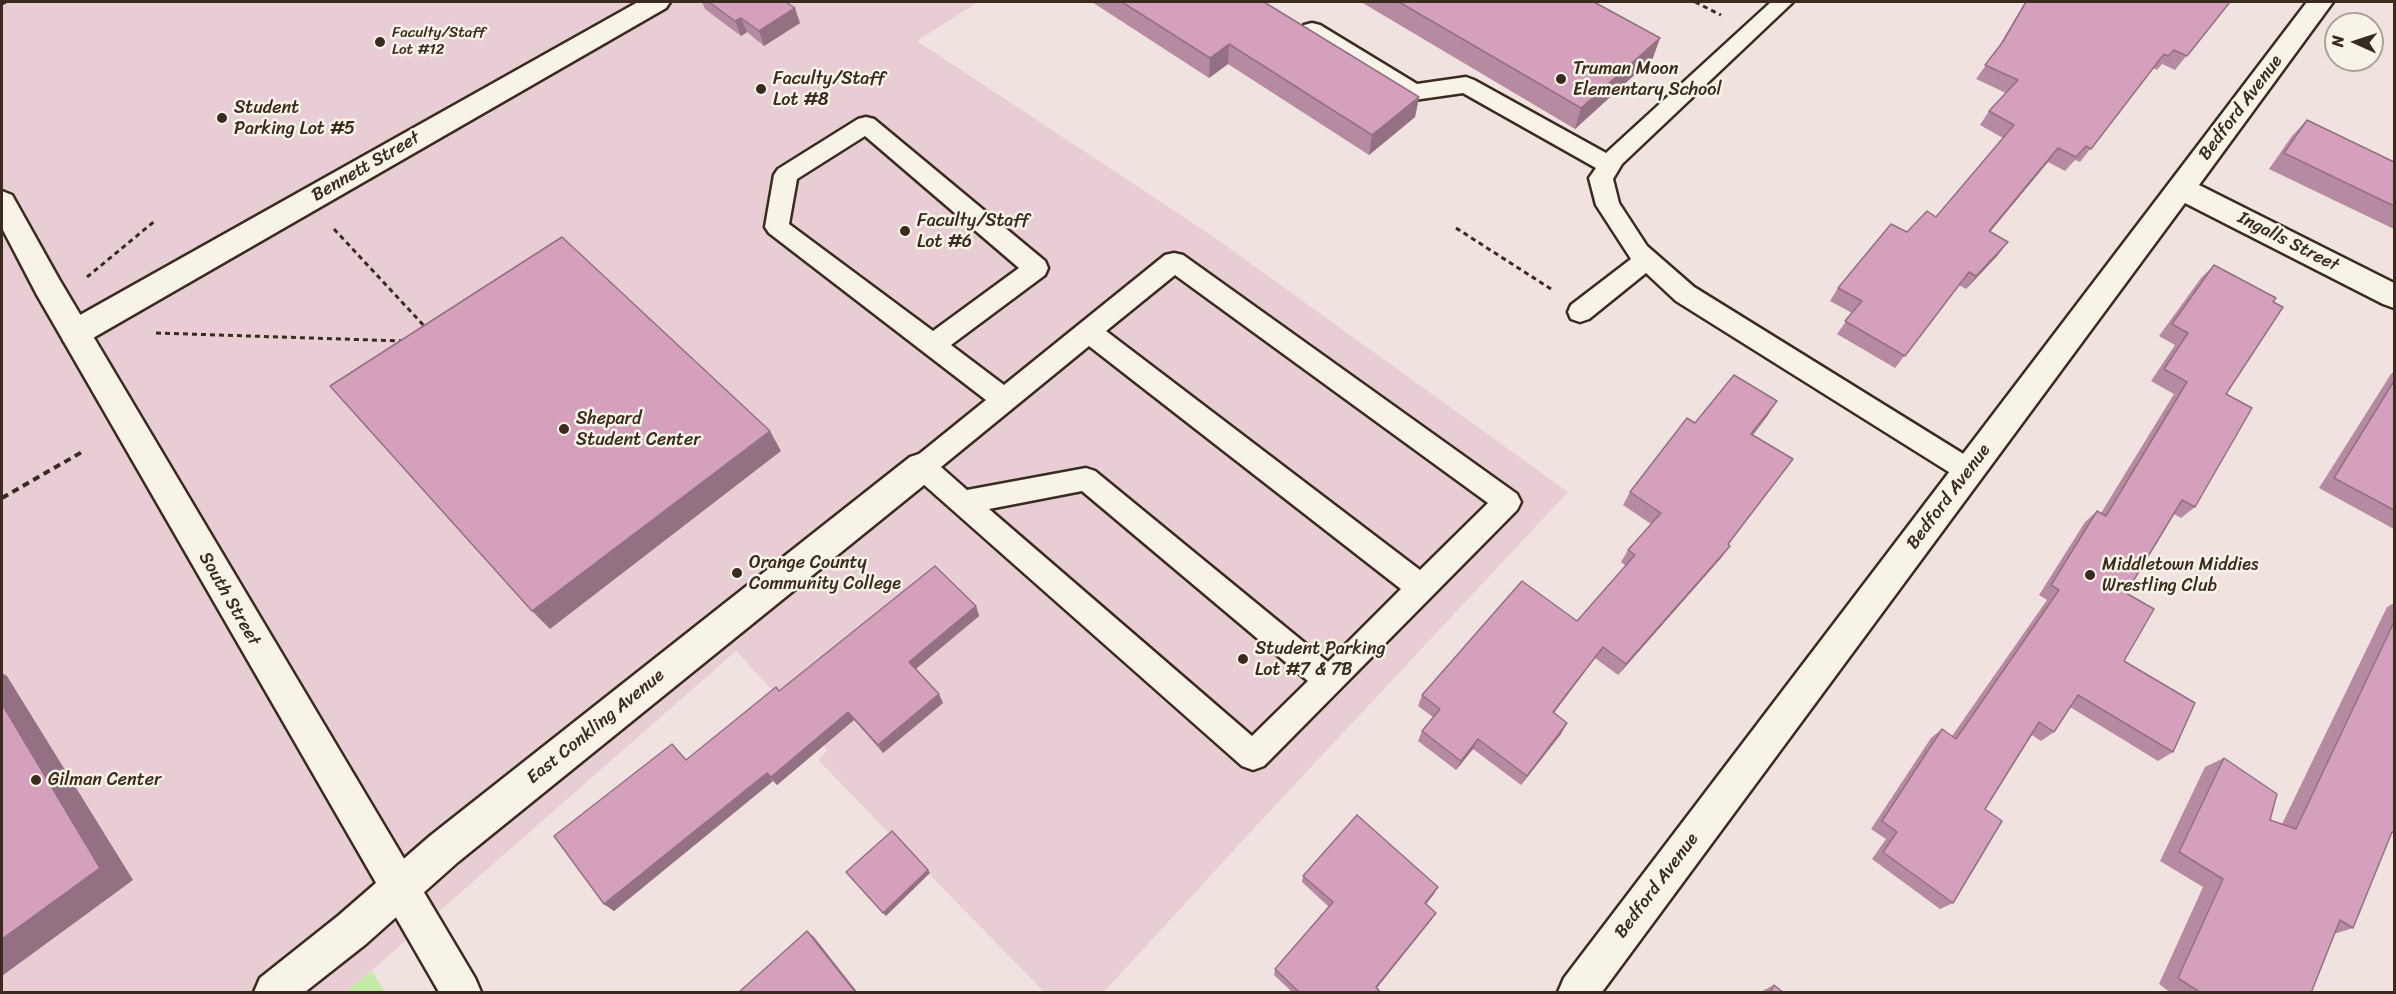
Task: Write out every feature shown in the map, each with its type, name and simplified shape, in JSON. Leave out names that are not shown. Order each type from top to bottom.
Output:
[{"type":"street","name":"Bennett Street","points":[[75,333],[657,2]]},
{"type":"street","name":"Bedford Avenue","points":[[1578,993],[2181,188],[2316,3]]},
{"type":"street","name":"Ingalls Street","points":[[2181,188],[2394,296]]},
{"type":"street","name":"South Street","points":[[2,202],[75,333],[461,993]]},
{"type":"street","name":"East Conkling Avenue","points":[[274,993],[352,930],[399,887],[922,467]]},
{"type":"lane","points":[[1783,2],[1614,158],[1601,178],[1608,205],[1639,252],[1685,294],[1969,471]]},
{"type":"lane","points":[[1312,30],[1414,92],[1466,85],[1609,165]]},
{"type":"lane","points":[[933,345],[1036,268],[866,125],[786,176],[777,227],[1005,400]]},
{"type":"lane","points":[[1580,312],[1647,259]]},
{"type":"lane","points":[[1174,262],[1507,502],[1254,756],[922,467],[1005,400],[1174,262]]},
{"type":"lane","points":[[1089,332],[1420,587]]},
{"type":"lane","points":[[963,502],[1086,479],[1328,680]]},
{"type":"path","points":[[2,4],[6,2]]},
{"type":"path","points":[[319,193],[324,219],[428,330]]},
{"type":"path","points":[[1456,228],[1558,293]]},
{"type":"path","points":[[112,312],[124,332],[406,342]]},
{"type":"path","points":[[2,498],[82,452]]},
{"type":"shaded area","name":"Orange County Community College","points":[[2,2],[978,2],[917,41],[1211,235],[1568,492],[1104,992],[1044,992],[818,760],[827,750],[736,651],[354,986],[358,992],[2,992]]},
{"type":"green space","points":[[372,971],[385,992],[346,992],[353,986]]},
{"type":"building","points":[[709,2],[786,2],[795,8],[759,31],[741,18],[735,21]]},
{"type":"building","points":[[1122,2],[1264,2],[1419,97],[1372,135],[1229,44],[1210,58]]},
{"type":"building","points":[[1399,2],[1594,2],[1660,38],[1581,108]]},
{"type":"building","points":[[2026,2],[2230,2],[2187,56],[2174,50],[2168,56],[2164,54],[2091,149],[2086,146],[2076,157],[2058,148],[1989,231],[2008,242],[1976,276],[1969,272],[1905,356],[1845,321],[1862,301],[1838,288],[1891,224],[1907,232],[1927,211],[1936,217],[2014,125],[1989,111],[2018,80],[1985,65],[2002,43]]},
{"type":"building","points":[[2307,120],[2394,162],[2394,206],[2284,153]]},
{"type":"building","name":"Shepard Student Center","points":[[562,237],[770,431],[532,611],[330,386]]},
{"type":"building","points":[[2214,265],[2276,298],[2273,302],[2283,307],[2226,394],[2252,408],[2195,507],[2182,500],[2126,593],[2154,609],[2124,661],[2195,703],[2173,752],[2078,695],[2054,732],[2039,722],[1985,809],[2002,821],[1953,903],[1883,852],[1897,832],[1882,821],[1942,729],[1956,739],[2059,590],[2051,585],[2097,511],[2106,516],[2187,382],[2164,369],[2188,333],[2172,324]]},
{"type":"building","points":[[1734,375],[1777,401],[1751,434],[1793,459],[1728,544],[1730,546],[1626,664],[1603,647],[1553,712],[1567,723],[1527,776],[1478,739],[1461,761],[1422,731],[1440,709],[1422,695],[1522,581],[1577,621],[1635,555],[1628,550],[1661,513],[1630,492],[1687,418],[1695,423]]},
{"type":"building","points":[[2394,381],[2394,510],[2334,478]]},
{"type":"building","points":[[935,566],[976,606],[909,662],[939,694],[878,745],[848,712],[771,777],[767,773],[604,904],[554,836],[672,744],[686,760],[776,687],[779,691]]},
{"type":"building","points":[[2394,622],[2394,833],[2392,832],[2353,928],[2340,920],[2311,993],[2198,993],[2178,978],[2223,879],[2179,852],[2224,758],[2277,794],[2270,820],[2296,829]]},
{"type":"building","points":[[2,704],[100,868],[2,939]]},
{"type":"building","points":[[1357,815],[1438,887],[1425,903],[1436,913],[1376,987],[1381,993],[1300,993],[1275,969],[1333,902],[1303,876]]},
{"type":"building","points":[[892,831],[928,870],[883,913],[846,872]]},
{"type":"building","points":[[807,931],[856,993],[738,993]]},
{"type":"building","points":[[1774,985],[1784,993],[1770,993]]},
{"type":"place","name":"Faculty/Staff Lot #12","points":[[380,42]]},
{"type":"place","name":"Truman Moon Elementary School","points":[[1561,79]]},
{"type":"place","name":"Faculty/Staff Lot #8","points":[[761,89]]},
{"type":"place","name":"Student Parking Lot #5","points":[[222,118]]},
{"type":"place","name":"Faculty/Staff Lot #6","points":[[905,231]]},
{"type":"place","name":"Shepard Student Center","points":[[564,429]]},
{"type":"place","name":"Orange County Community College","points":[[737,573]]},
{"type":"place","name":"Middletown Middies Wrestling Club","points":[[2090,575]]},
{"type":"place","name":"Student Parking Lot #7 & 7B","points":[[1243,659]]},
{"type":"place","name":"Gilman Center","points":[[36,780]]}]
